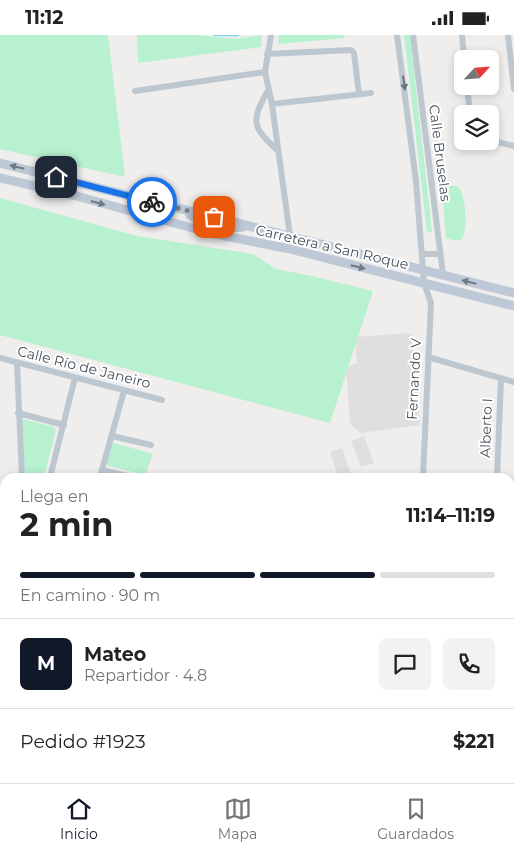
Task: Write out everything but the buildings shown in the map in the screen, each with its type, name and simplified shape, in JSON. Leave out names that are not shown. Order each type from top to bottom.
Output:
[{"type":"main road","name":"Carretera a San Roque","points":[[0,163],[514,293]]},
{"type":"main road","name":"Carretera a San Roque","points":[[0,178],[72,195],[210,233],[290,249],[424,283]]},
{"type":"main road","points":[[182,209],[206,224],[210,233],[218,229],[246,226]]},
{"type":"main road","points":[[424,283],[514,306]]},
{"type":"street","points":[[271,35],[265,72],[272,105],[290,236]]},
{"type":"street","name":"Calle Bruselas","points":[[397,35],[416,181],[424,283]]},
{"type":"street","name":"Calle Bruselas","points":[[413,35],[443,274]]},
{"type":"street","points":[[462,35],[463,50]]},
{"type":"street","points":[[508,35],[514,89]]},
{"type":"street","points":[[267,53],[351,50],[354,53],[359,94]]},
{"type":"street","points":[[136,91],[265,72]]},
{"type":"street","points":[[268,92],[256,112],[258,132],[278,151]]},
{"type":"street","points":[[272,105],[372,93]]},
{"type":"street","points":[[499,143],[514,146]]},
{"type":"street","points":[[423,254],[440,254]]},
{"type":"street","name":"Fernando V","points":[[423,473],[431,303],[424,283]]},
{"type":"street","points":[[428,357],[514,383]]},
{"type":"street","name":"Calle Río de Janeiro","points":[[0,358],[162,400]]},
{"type":"street","points":[[17,363],[22,473]]},
{"type":"street","points":[[51,473],[75,378]]},
{"type":"street","name":"Alberto I","points":[[497,473],[501,379]]},
{"type":"street","points":[[101,473],[124,391]]},
{"type":"street","points":[[18,413],[64,425]]},
{"type":"street","points":[[112,436],[151,445]]},
{"type":"street","points":[[102,470],[115,473]]},
{"type":"shaded area","points":[[411,333],[420,425],[361,433],[350,424],[346,368],[357,363],[355,337]]},
{"type":"shaded area","points":[[364,436],[374,463],[361,467],[351,441]]},
{"type":"shaded area","points":[[342,448],[351,473],[337,473],[330,452]]},
{"type":"green space","points":[[0,35],[108,35],[125,177],[0,149]]},
{"type":"green space","points":[[137,35],[198,35],[235,39],[262,35],[261,47],[138,63]]},
{"type":"green space","points":[[279,35],[344,35],[345,38],[278,44]]},
{"type":"green space","points":[[404,35],[410,35],[432,232],[427,232]]},
{"type":"green space","points":[[446,184],[459,187],[465,206],[466,221],[464,234],[462,239],[456,241],[446,238],[442,189]]},
{"type":"green space","points":[[0,198],[137,236],[253,254],[276,269],[373,291],[330,423],[0,335]]},
{"type":"green space","points":[[22,419],[54,427],[56,430],[45,473],[25,473]]},
{"type":"green space","points":[[111,442],[153,454],[146,473],[137,473],[108,466],[105,462]]},
{"type":"waterway","points":[[214,35],[238,35]]},
{"type":"way so far","points":[[152,202],[214,217]]},
{"type":"route","points":[[56,177],[152,202]]}]
